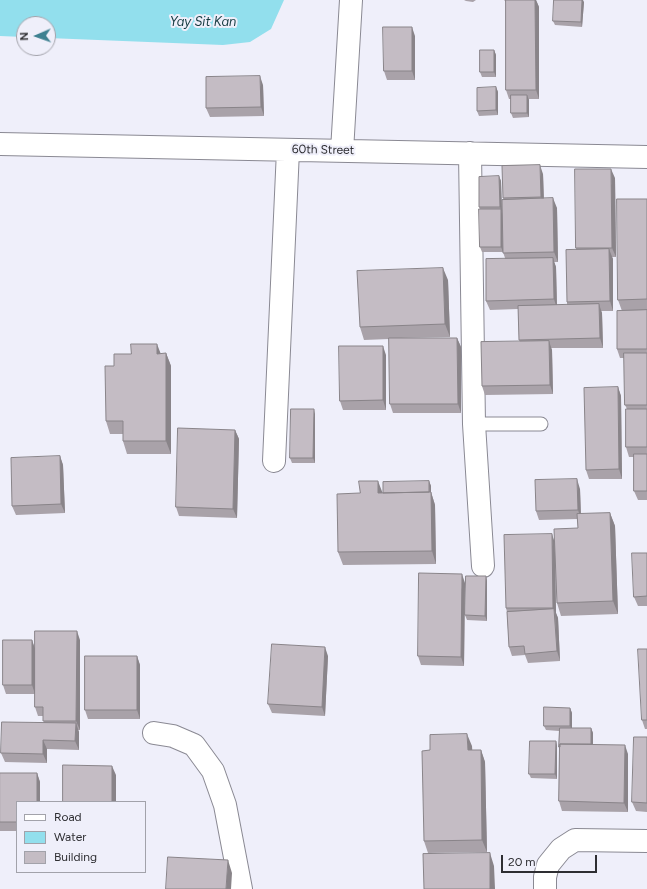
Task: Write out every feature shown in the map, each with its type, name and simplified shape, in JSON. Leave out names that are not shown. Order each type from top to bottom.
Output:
[{"type":"street","points":[[342,151],[351,0]]},
{"type":"street","name":"60th Street","points":[[0,144],[647,157]]},
{"type":"street","points":[[274,461],[288,150]]},
{"type":"street","points":[[470,153],[474,424],[483,566]]},
{"type":"street","points":[[154,733],[173,736],[194,745],[213,771],[225,804],[241,889]]},
{"type":"street","points":[[545,889],[545,876],[548,865],[561,849],[575,840],[647,841]]},
{"type":"lane","points":[[474,424],[541,424]]},
{"type":"water","name":"Yay Sit Kan","points":[[0,0],[284,0],[271,29],[250,42],[223,45],[56,38],[56,16],[16,16],[16,37],[0,36]]},
{"type":"building","points":[[506,0],[535,0],[536,90],[506,90]]},
{"type":"building","points":[[554,0],[582,0],[581,22],[553,21]]},
{"type":"building","points":[[383,27],[412,27],[412,71],[384,71]]},
{"type":"building","points":[[480,50],[494,50],[494,72],[480,72]]},
{"type":"building","points":[[260,76],[261,107],[206,108],[206,77]]},
{"type":"building","points":[[496,87],[496,110],[477,111],[477,88]]},
{"type":"building","points":[[511,95],[527,95],[527,113],[511,113]]},
{"type":"building","points":[[540,165],[541,197],[503,198],[502,166]]},
{"type":"building","points":[[575,169],[611,169],[612,248],[576,248]]},
{"type":"building","points":[[499,176],[500,207],[479,207],[479,177]]},
{"type":"building","points":[[553,198],[554,252],[503,253],[502,200]]},
{"type":"building","points":[[617,199],[647,199],[647,299],[618,300]]},
{"type":"building","points":[[479,209],[501,209],[501,247],[480,247]]},
{"type":"building","points":[[609,249],[610,301],[567,302],[566,250]]},
{"type":"building","points":[[553,258],[554,299],[486,301],[486,259]]},
{"type":"building","points":[[443,268],[445,324],[360,327],[357,271]]},
{"type":"building","points":[[599,304],[600,338],[519,340],[518,306]]},
{"type":"building","points":[[647,310],[647,349],[617,349],[617,311]]},
{"type":"building","points":[[389,338],[457,338],[458,404],[390,404]]},
{"type":"building","points":[[549,341],[550,385],[482,386],[481,342]]},
{"type":"building","points":[[131,344],[157,344],[157,354],[166,353],[166,441],[123,441],[123,421],[106,421],[105,366],[114,366],[114,354],[131,354]]},
{"type":"building","points":[[339,346],[383,346],[383,400],[340,401]]},
{"type":"building","points":[[624,353],[647,353],[647,405],[625,405]]},
{"type":"building","points":[[618,387],[619,469],[586,470],[584,388]]},
{"type":"building","points":[[291,409],[314,409],[313,458],[290,458]]},
{"type":"building","points":[[626,409],[647,409],[647,447],[626,447]]},
{"type":"building","points":[[178,428],[235,430],[233,509],[176,507]]},
{"type":"building","points":[[634,454],[647,454],[647,491],[634,491]]},
{"type":"building","points":[[60,456],[61,504],[12,506],[11,458]]},
{"type":"building","points":[[577,479],[578,510],[536,511],[535,480]]},
{"type":"building","points":[[359,481],[378,481],[378,493],[431,492],[432,551],[338,552],[337,494],[360,493]]},
{"type":"building","points":[[429,481],[429,492],[383,493],[383,482]]},
{"type":"building","points":[[610,513],[613,601],[557,603],[554,529],[578,528],[577,514]]},
{"type":"building","points":[[552,534],[553,608],[506,608],[504,535]]},
{"type":"building","points":[[632,553],[647,553],[647,596],[634,597]]},
{"type":"building","points":[[419,573],[462,574],[461,657],[418,656]]},
{"type":"building","points":[[466,576],[486,576],[485,616],[465,615]]},
{"type":"building","points":[[554,609],[557,651],[525,654],[524,646],[509,647],[507,612]]},
{"type":"building","points":[[35,631],[77,631],[76,721],[43,721],[43,707],[35,707]]},
{"type":"building","points":[[3,640],[32,640],[32,685],[3,685]]},
{"type":"building","points":[[272,644],[325,647],[322,707],[268,704]]},
{"type":"building","points":[[638,649],[647,649],[647,720],[642,720]]},
{"type":"building","points":[[85,656],[137,656],[137,710],[85,710]]},
{"type":"building","points":[[544,707],[570,708],[570,726],[544,726]]},
{"type":"building","points":[[2,722],[76,723],[75,741],[43,740],[43,754],[1,753]]},
{"type":"building","points":[[560,728],[591,728],[591,744],[560,744],[559,747]]},
{"type":"building","points":[[467,734],[468,750],[481,750],[482,840],[424,841],[422,751],[430,750],[430,735]]},
{"type":"building","points":[[634,737],[647,737],[647,803],[632,802]]},
{"type":"building","points":[[530,741],[556,741],[555,774],[529,774]]},
{"type":"building","points":[[560,744],[625,745],[624,803],[559,801]]},
{"type":"building","points":[[63,765],[112,766],[112,801],[63,801]]},
{"type":"building","points":[[0,773],[37,773],[37,801],[16,801],[16,822],[0,822]]},
{"type":"building","points":[[490,853],[490,889],[424,889],[423,854]]},
{"type":"building","points":[[168,857],[228,860],[226,889],[166,889]]}]
